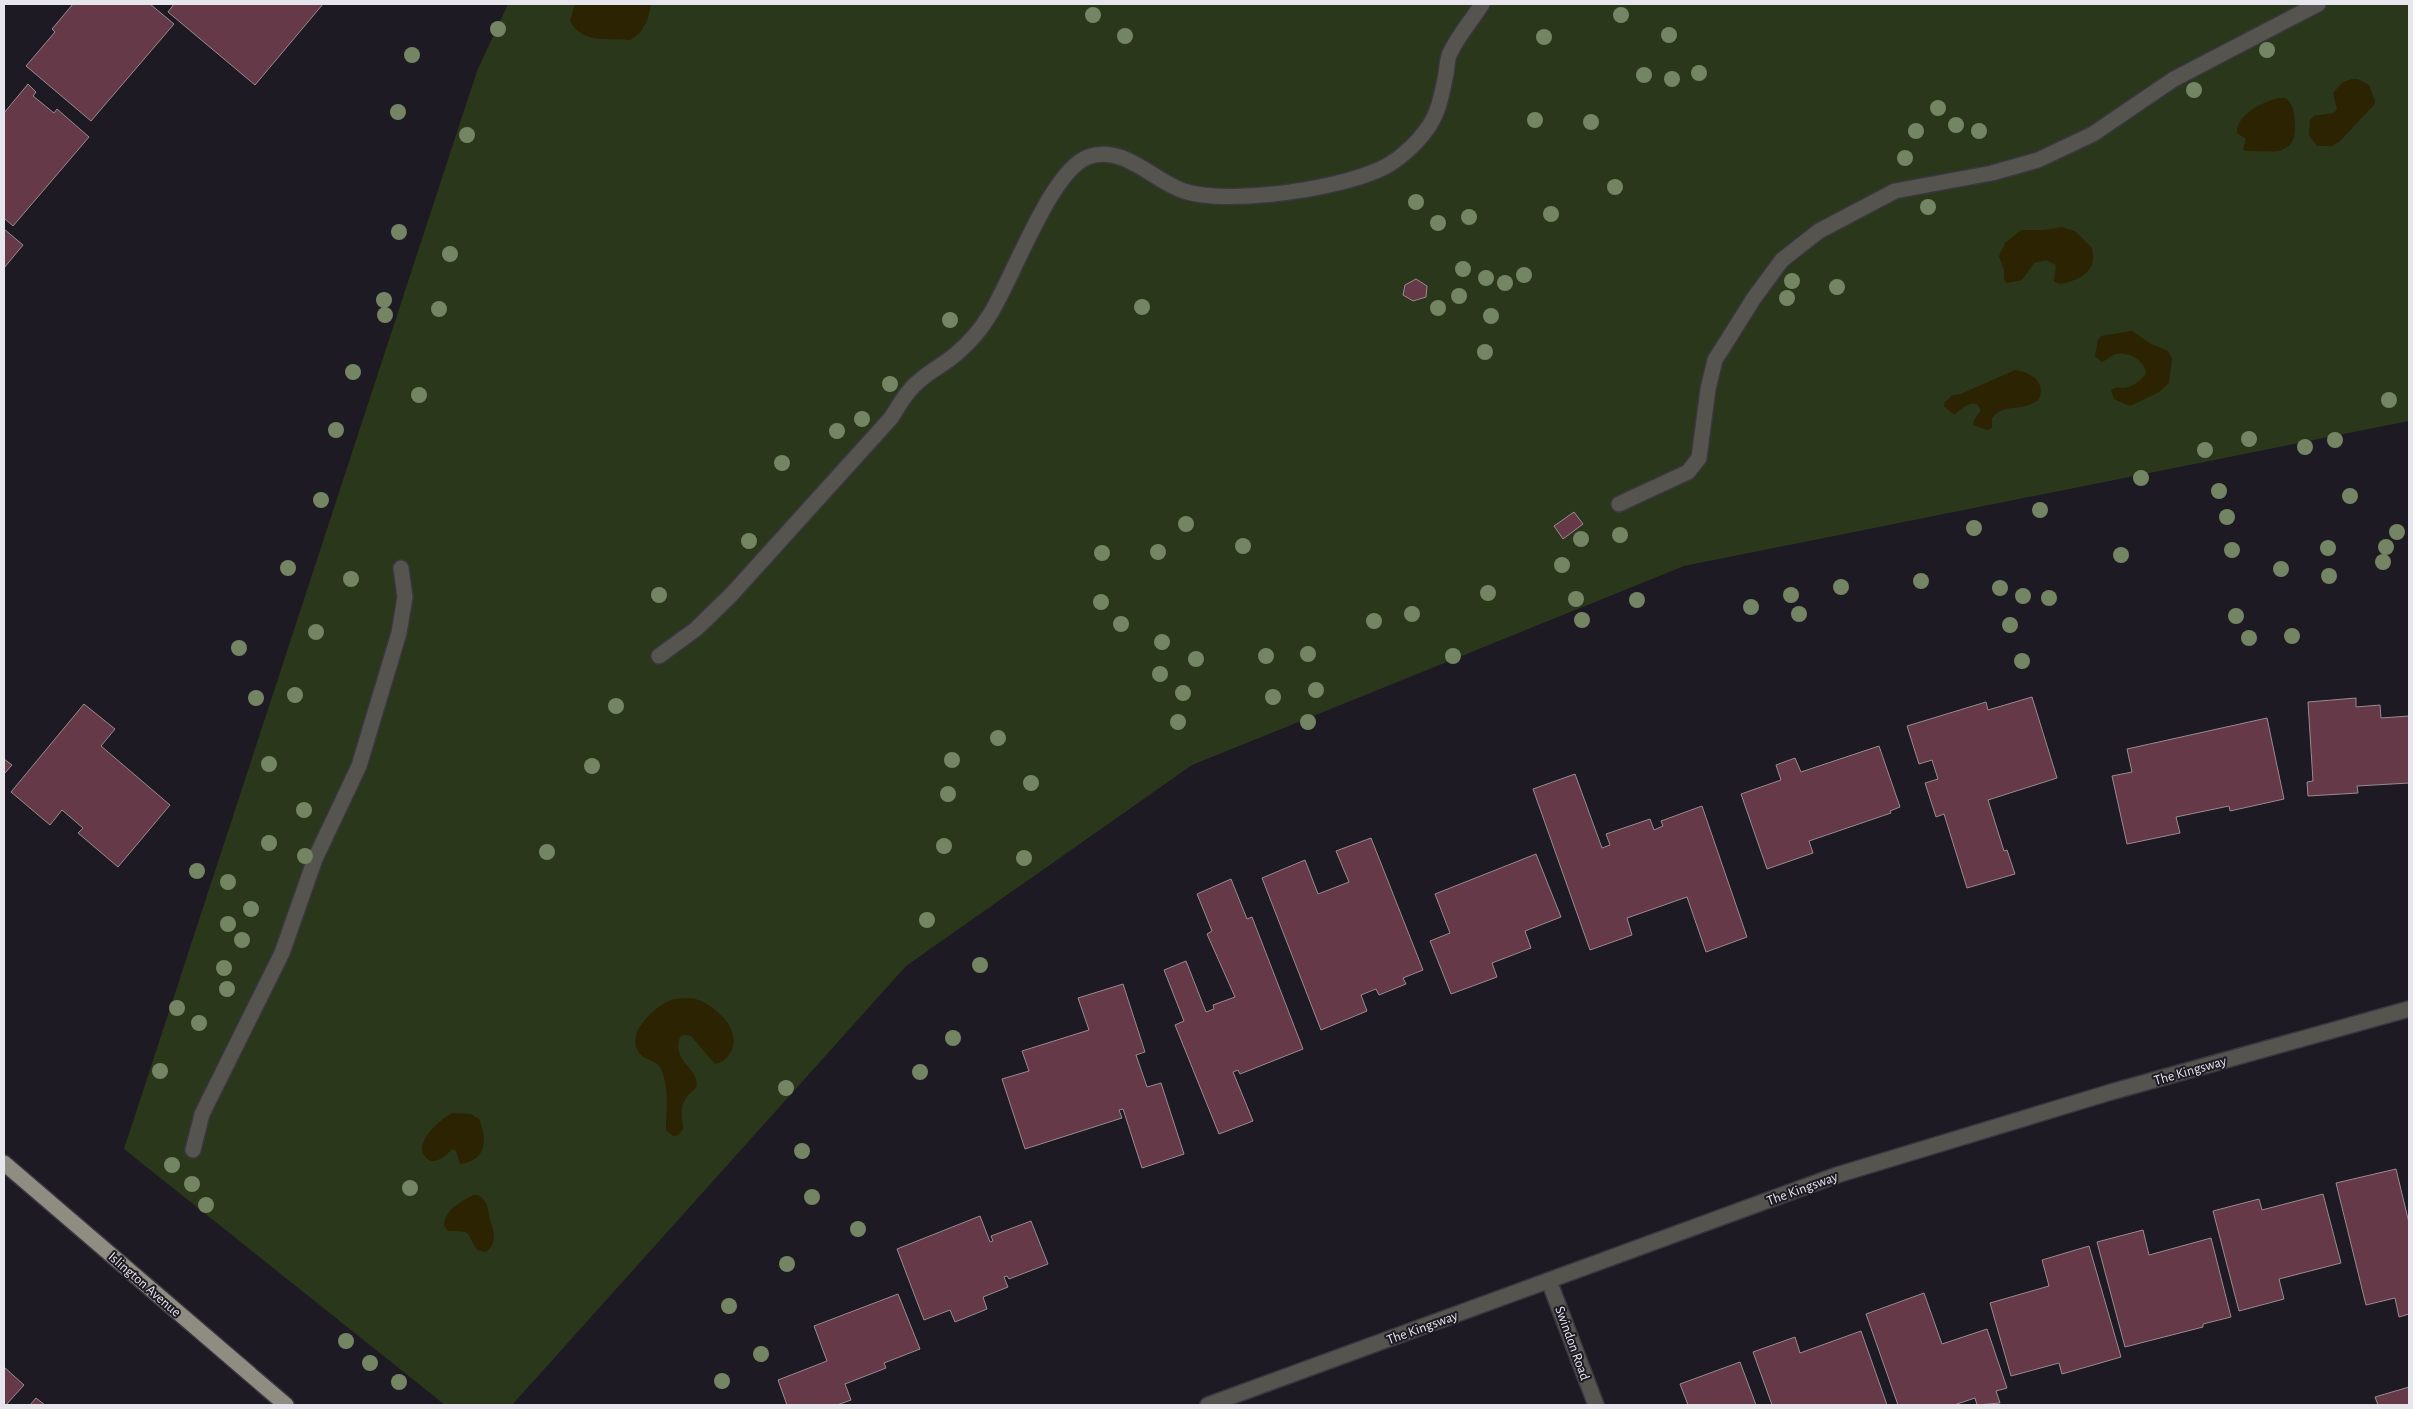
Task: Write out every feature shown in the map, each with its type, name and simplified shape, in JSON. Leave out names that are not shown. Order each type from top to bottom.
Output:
[{"type":"main road","name":"Islington Avenue","points":[[4,1163],[286,1405]]},
{"type":"street","points":[[659,656],[696,629],[731,594],[891,418],[910,390],[926,374],[956,354],[973,337],[989,316],[1032,229],[1074,164],[1089,156],[1109,154],[1126,159],[1184,192],[1250,196],[1302,192],[1354,178],[1390,165],[1427,129],[1440,103],[1449,54],[1482,4]]},
{"type":"street","points":[[1619,504],[1688,472],[1699,458],[1708,389],[1715,360],[1754,298],[1782,260],[1819,231],[1895,191],[1992,173],[2046,156],[2093,134],[2174,78],[2318,4]]},
{"type":"street","points":[[193,1150],[202,1114],[282,953],[316,859],[358,766],[399,633],[405,597],[401,568]]},
{"type":"street","name":"The Kingsway","points":[[1208,1405],[1837,1175],[2111,1092],[2409,1009]]},
{"type":"street","name":"Swindon Road","points":[[1550,1281],[1596,1405]]},
{"type":"green space","points":[[508,4],[2409,4],[2409,421],[1684,566],[1192,765],[906,966],[512,1405],[445,1405],[124,1149],[477,71]]},
{"type":"sand","points":[[575,4],[651,5],[645,26],[630,40],[588,37],[581,33],[570,21]]},
{"type":"sand","points":[[2358,79],[2369,85],[2375,101],[2374,105],[2339,142],[2332,146],[2317,146],[2309,135],[2310,120],[2314,116],[2334,113],[2337,109],[2333,93],[2343,82]]},
{"type":"sand","points":[[2278,98],[2286,98],[2293,110],[2295,123],[2292,142],[2280,150],[2245,151],[2243,149],[2246,139],[2237,133],[2241,120],[2251,110]]},
{"type":"sand","points":[[2062,227],[2076,232],[2092,248],[2093,261],[2085,274],[2063,284],[2058,283],[2054,281],[2056,265],[2046,260],[2034,263],[2022,280],[2007,283],[2004,280],[2004,270],[1999,256],[2005,243],[2021,230],[2045,230]]},
{"type":"sand","points":[[2132,331],[2151,344],[2168,351],[2172,359],[2169,383],[2159,392],[2130,406],[2114,399],[2111,390],[2130,387],[2139,381],[2146,374],[2143,365],[2136,358],[2121,353],[2102,362],[2095,356],[2098,340],[2101,336]]},
{"type":"sand","points":[[2015,370],[2035,378],[2040,387],[2039,399],[2027,406],[2002,410],[1997,413],[1992,418],[1992,428],[1987,430],[1974,425],[1973,422],[1981,410],[1977,404],[1967,405],[1954,415],[1944,406],[1945,402],[1953,395],[1961,394]]},
{"type":"sand","points":[[674,999],[695,999],[714,1009],[727,1023],[734,1039],[733,1048],[728,1056],[723,1061],[715,1064],[691,1036],[683,1035],[680,1037],[679,1053],[694,1075],[696,1088],[690,1093],[682,1106],[683,1129],[678,1135],[673,1136],[666,1130],[667,1092],[664,1077],[657,1064],[640,1054],[636,1046],[636,1037],[644,1020],[651,1013]]},
{"type":"sand","points":[[452,1113],[471,1114],[479,1119],[484,1142],[483,1149],[475,1159],[460,1164],[456,1151],[452,1149],[440,1159],[428,1160],[422,1151],[428,1134],[437,1124]]},
{"type":"sand","points":[[473,1195],[478,1195],[482,1198],[488,1208],[494,1240],[486,1252],[477,1250],[465,1232],[448,1231],[444,1226],[450,1211]]},
{"type":"building","points":[[73,4],[150,4],[174,24],[91,121],[26,66],[55,32],[52,29]]},
{"type":"building","points":[[174,4],[323,4],[255,85],[168,12]]},
{"type":"building","points":[[28,84],[36,92],[33,96],[54,113],[57,109],[89,137],[13,226],[4,218],[4,113]]},
{"type":"building","points":[[4,229],[23,245],[4,268]]},
{"type":"building","points":[[1416,279],[1427,286],[1426,297],[1413,301],[1403,295],[1405,285]]},
{"type":"building","points":[[1574,512],[1583,524],[1563,539],[1554,526]]},
{"type":"building","points":[[2032,697],[2057,778],[1988,800],[2004,851],[2007,850],[2015,874],[1967,888],[1944,814],[1936,817],[1925,783],[1938,779],[1932,760],[1919,764],[1907,726],[1986,702],[1988,710]]},
{"type":"building","points":[[2356,698],[2356,707],[2380,705],[2381,718],[2409,716],[2409,783],[2357,786],[2358,793],[2308,796],[2307,782],[2313,781],[2308,702]]},
{"type":"building","points":[[84,704],[115,729],[101,746],[170,805],[118,867],[78,833],[83,828],[62,810],[50,825],[11,792]]},
{"type":"building","points":[[2267,718],[2284,799],[2230,811],[2229,806],[2176,817],[2180,833],[2127,844],[2112,776],[2132,772],[2127,749]]},
{"type":"building","points":[[1879,746],[1900,807],[1890,811],[1891,813],[1809,841],[1813,853],[1767,869],[1741,794],[1781,780],[1776,765],[1795,758],[1801,772]]},
{"type":"building","points":[[4,759],[12,765],[4,774]]},
{"type":"building","points":[[1575,774],[1602,848],[1610,845],[1606,834],[1650,819],[1654,830],[1663,826],[1661,821],[1702,806],[1747,937],[1706,952],[1687,897],[1627,918],[1632,935],[1590,950],[1533,789]]},
{"type":"building","points":[[1371,838],[1423,970],[1403,978],[1406,984],[1379,995],[1376,989],[1361,995],[1367,1011],[1321,1030],[1262,878],[1305,860],[1318,894],[1349,882],[1336,851]]},
{"type":"building","points":[[1536,854],[1561,917],[1525,931],[1531,948],[1492,963],[1497,977],[1451,994],[1430,941],[1450,933],[1435,894]]},
{"type":"building","points":[[1231,879],[1247,919],[1252,917],[1303,1049],[1240,1074],[1238,1070],[1233,1072],[1253,1121],[1219,1134],[1175,1025],[1184,1021],[1164,970],[1186,961],[1206,1012],[1214,1009],[1213,1005],[1235,997],[1207,934],[1212,931],[1197,894]]},
{"type":"building","points":[[1123,984],[1145,1052],[1136,1055],[1147,1087],[1161,1083],[1184,1154],[1142,1168],[1123,1109],[1119,1110],[1122,1118],[1025,1149],[1002,1079],[1029,1071],[1022,1051],[1089,1030],[1078,998]]},
{"type":"building","points":[[2396,1169],[2409,1223],[2409,1314],[2399,1317],[2395,1298],[2366,1305],[2336,1183]]},
{"type":"building","points":[[2323,1194],[2341,1263],[2279,1279],[2284,1299],[2239,1311],[2213,1211],[2259,1199],[2262,1210]]},
{"type":"building","points":[[980,1216],[990,1242],[993,1241],[991,1236],[1031,1221],[1048,1264],[1009,1279],[1007,1276],[1004,1277],[1008,1287],[983,1297],[987,1309],[955,1322],[950,1310],[924,1320],[897,1249]]},
{"type":"building","points":[[2143,1230],[2149,1255],[2211,1238],[2231,1317],[2203,1324],[2203,1327],[2125,1347],[2097,1242]]},
{"type":"building","points":[[2089,1246],[2121,1357],[2062,1374],[2059,1363],[2011,1376],[1990,1303],[2049,1286],[2042,1260]]},
{"type":"building","points":[[1924,1293],[1942,1344],[1987,1329],[2007,1388],[1996,1391],[2000,1403],[1977,1405],[1975,1398],[1954,1405],[1898,1405],[1866,1314]]},
{"type":"building","points":[[898,1294],[920,1349],[884,1363],[886,1368],[845,1384],[851,1400],[837,1405],[787,1405],[778,1380],[827,1361],[814,1326]]},
{"type":"building","points":[[1861,1331],[1887,1405],[1772,1405],[1753,1352],[1795,1337],[1800,1353]]},
{"type":"building","points":[[1740,1362],[1756,1405],[1688,1405],[1680,1384]]},
{"type":"building","points":[[4,1367],[24,1385],[6,1405],[4,1405]]},
{"type":"building","points":[[2409,1387],[2409,1405],[2378,1405],[2375,1397]]},
{"type":"building","points":[[36,1398],[45,1405],[30,1405]]}]
